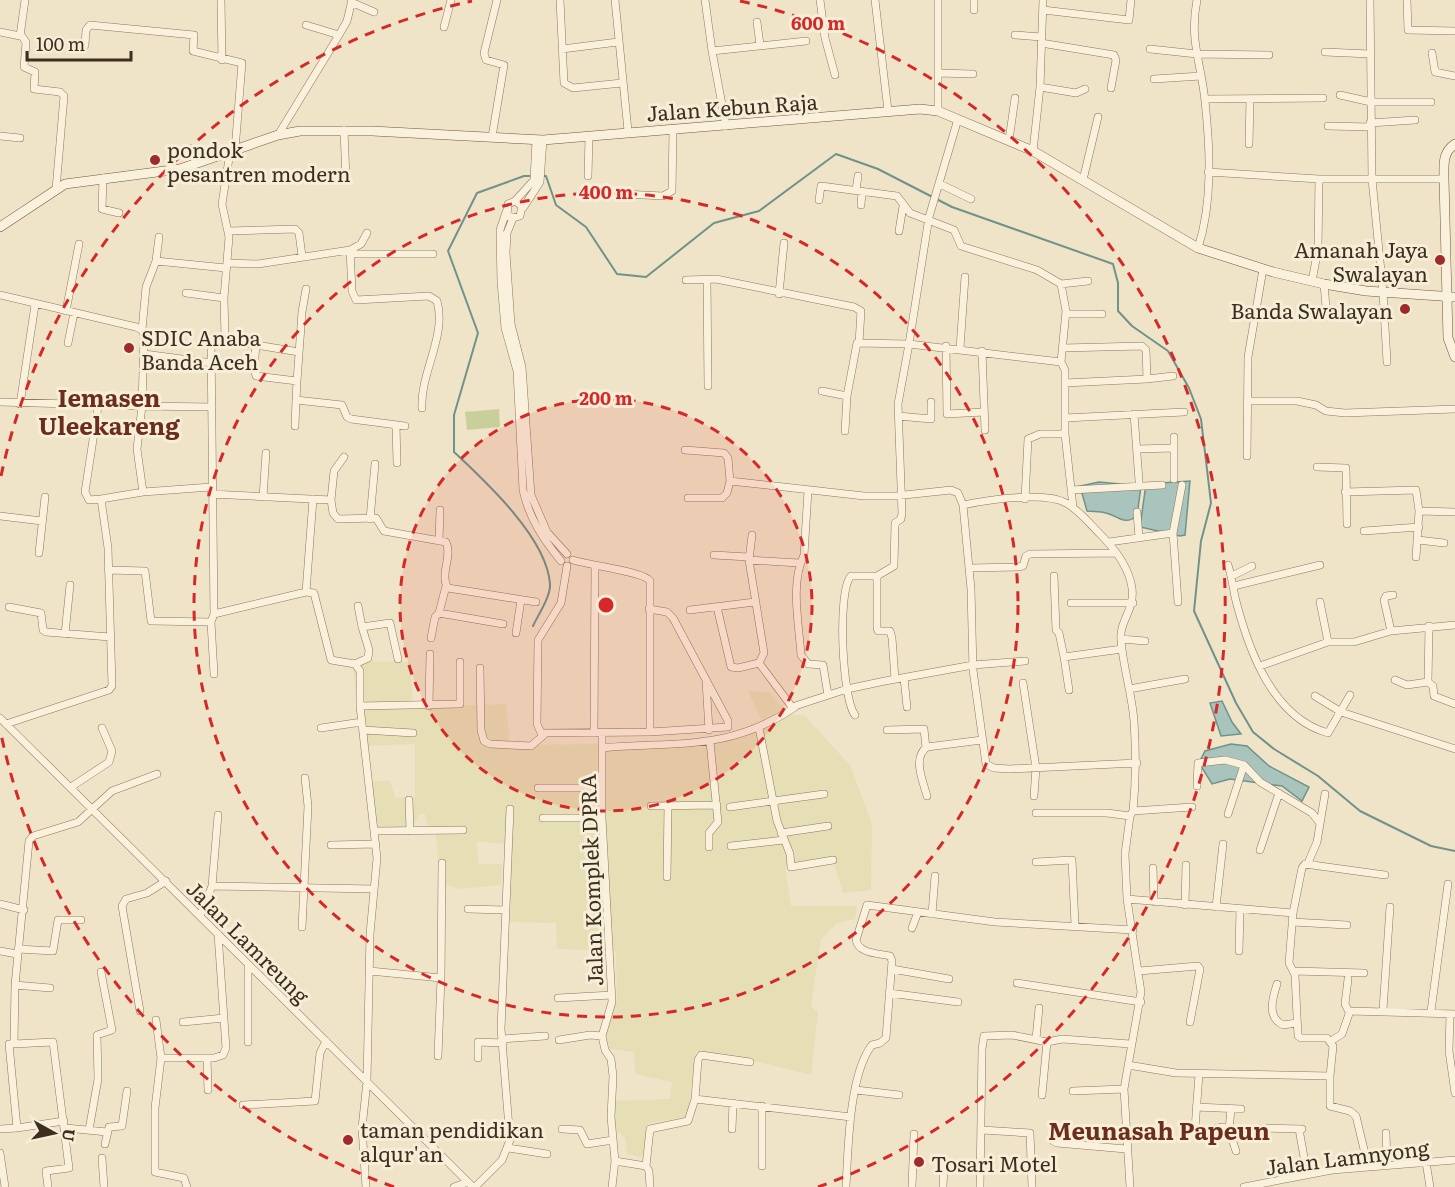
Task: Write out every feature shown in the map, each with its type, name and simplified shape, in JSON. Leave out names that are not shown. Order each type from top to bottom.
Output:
[{"type":"street","points":[[25,0],[21,35],[26,42],[24,67],[35,72],[35,90],[60,92],[64,96],[56,189]]},
{"type":"street","points":[[222,0],[222,60]]},
{"type":"street","points":[[444,27],[451,0]]},
{"type":"street","points":[[492,137],[504,65],[486,60],[484,53],[497,0]]},
{"type":"street","points":[[560,0],[563,80],[566,85],[573,88],[622,83]]},
{"type":"street","points":[[615,0],[628,131]]},
{"type":"street","points":[[705,0],[726,126]]},
{"type":"street","points":[[820,0],[821,38],[835,75]]},
{"type":"street","points":[[875,0],[888,111]]},
{"type":"street","points":[[938,0],[938,111]]},
{"type":"street","points":[[974,0],[974,10]]},
{"type":"street","points":[[1033,151],[1040,87],[1043,0]]},
{"type":"street","points":[[1042,10],[1129,20],[1131,0]]},
{"type":"street","points":[[1197,0],[1193,28],[1205,99],[1208,172],[1206,221],[1198,248]]},
{"type":"street","points":[[1370,0],[1372,179],[1383,291],[1387,362]]},
{"type":"street","points":[[1407,0],[1408,30],[1455,31]]},
{"type":"street","points":[[278,135],[339,35],[352,1],[374,12]]},
{"type":"street","points":[[757,22],[760,45]]},
{"type":"street","points":[[85,45],[87,28],[90,25],[194,35],[194,51],[244,64],[222,204],[228,231],[224,298],[225,338]]},
{"type":"street","points":[[306,25],[339,35]]},
{"type":"street","points":[[0,32],[21,35]]},
{"type":"street","points":[[1015,35],[1114,55],[1116,60],[1111,88]]},
{"type":"street","points":[[712,51],[806,41]]},
{"type":"street","points":[[562,49],[618,42]]},
{"type":"street","points":[[1150,49],[1197,54],[1269,55]]},
{"type":"street","points":[[1324,52],[1370,54]]},
{"type":"street","points":[[1432,53],[1435,72],[1455,76]]},
{"type":"street","points":[[939,73],[973,74]]},
{"type":"street","points":[[1154,79],[1201,76]]},
{"type":"street","points":[[1040,87],[1076,93],[1085,89]]},
{"type":"street","points":[[1340,95],[1371,102],[1431,102]]},
{"type":"street","points":[[1009,140],[1015,98]]},
{"type":"street","points":[[1205,99],[1323,98]]},
{"type":"street","points":[[1249,144],[1250,99]]},
{"type":"street","name":"Jalan Kebun Raja","points":[[0,227],[56,189],[76,181],[180,169],[278,135],[315,130],[539,140],[888,111],[938,111],[1033,151],[1198,248],[1263,269],[1324,284],[1450,297]]},
{"type":"street","points":[[1083,180],[1098,117]]},
{"type":"street","points":[[855,715],[847,689],[842,628],[846,583],[851,576],[877,576],[891,570],[894,566],[894,524],[902,516],[899,495],[899,396],[928,219],[958,119]]},
{"type":"street","points":[[1328,126],[1370,125],[1415,120]]},
{"type":"street","points":[[344,130],[346,179]]},
{"type":"street","points":[[624,194],[663,196],[672,191],[673,130]]},
{"type":"street","points":[[0,136],[20,138]]},
{"type":"street","points":[[588,176],[589,136]]},
{"type":"street","points":[[513,218],[520,216],[537,181],[539,140]]},
{"type":"street","points":[[1455,144],[1446,152],[1444,179],[1450,297],[1448,338],[1455,357]]},
{"type":"street","points":[[1208,172],[1319,179],[1444,179]]},
{"type":"street","points":[[858,176],[861,205]]},
{"type":"street","points":[[103,178],[102,209],[119,213]]},
{"type":"street","points":[[1312,281],[1318,249],[1319,179]]},
{"type":"street","points":[[520,389],[516,361],[505,328],[500,230],[508,204],[515,201],[537,181]]},
{"type":"street","points":[[940,184],[971,199]]},
{"type":"street","points":[[819,200],[821,186],[897,196],[910,213],[949,227],[961,246],[967,249],[1037,270],[1061,284],[1088,281]]},
{"type":"street","points":[[515,201],[523,208]]},
{"type":"street","points":[[899,231],[903,206]]},
{"type":"street","points":[[506,212],[513,218]]},
{"type":"street","points":[[513,218],[507,233],[506,253],[511,324],[520,357],[526,505],[544,541],[564,563]]},
{"type":"street","points":[[228,231],[295,229],[299,233],[302,256]]},
{"type":"street","points":[[350,252],[361,244],[367,232]]},
{"type":"street","points":[[143,492],[137,449],[142,406],[144,336],[142,330],[146,287],[156,261],[159,237]]},
{"type":"street","points":[[779,294],[784,243]]},
{"type":"street","points":[[68,343],[79,244]]},
{"type":"street","points":[[350,252],[352,291],[356,300],[429,296],[438,301],[438,323],[423,388],[422,408]]},
{"type":"street","points":[[156,261],[227,266],[350,252],[433,254]]},
{"type":"street","points":[[1247,456],[1248,357],[1263,269]]},
{"type":"street","points":[[960,348],[965,277]]},
{"type":"street","points":[[686,280],[707,280],[859,309],[860,343],[854,355],[847,396],[845,430]]},
{"type":"street","points":[[707,280],[708,386]]},
{"type":"street","points":[[1061,284],[1066,314],[1061,362],[1064,365],[1065,434],[1073,507]]},
{"type":"street","points":[[1324,284],[1326,307],[1343,312]]},
{"type":"street","points":[[295,426],[299,352],[306,289]]},
{"type":"street","points":[[186,293],[224,298]]},
{"type":"street","points":[[0,295],[142,330]]},
{"type":"street","points":[[20,404],[35,305]]},
{"type":"street","points":[[1066,314],[1102,314]]},
{"type":"street","points":[[214,674],[211,622],[214,614],[211,339],[225,338],[299,352]]},
{"type":"street","points":[[860,343],[946,346],[1061,362]]},
{"type":"street","points":[[256,345],[254,368],[256,376],[297,381]]},
{"type":"street","points":[[946,346],[947,414],[984,412]]},
{"type":"street","points":[[1063,348],[1142,346],[1146,350],[1147,379]]},
{"type":"street","points":[[982,351],[985,430]]},
{"type":"street","points":[[144,354],[212,363]]},
{"type":"street","points":[[1065,383],[1173,376]]},
{"type":"street","points":[[822,391],[847,396]]},
{"type":"street","points":[[296,400],[342,405],[348,418],[405,426]]},
{"type":"street","points":[[1247,401],[1296,401],[1316,405],[1326,411],[1345,413],[1455,409]]},
{"type":"street","points":[[0,402],[98,407],[212,407]]},
{"type":"street","points":[[898,416],[931,419],[931,402]]},
{"type":"street","points":[[98,407],[85,492],[86,499],[101,499],[143,492],[211,491],[263,497],[332,500]]},
{"type":"street","points":[[1065,418],[1184,412]]},
{"type":"street","points":[[1134,414],[1139,481]]},
{"type":"street","points":[[396,425],[397,463]]},
{"type":"street","points":[[1025,499],[1028,439],[1040,434],[1065,434]]},
{"type":"street","points":[[1173,437],[1174,479]]},
{"type":"street","points":[[1137,449],[1174,448]]},
{"type":"street","points":[[685,450],[724,453],[728,458],[730,482],[727,494],[722,498],[688,498]]},
{"type":"street","points":[[263,497],[266,453]]},
{"type":"street","points":[[344,458],[335,466],[332,500],[336,518],[378,519],[384,531],[439,541],[448,546],[446,586],[443,590],[439,614],[435,617],[431,638]]},
{"type":"street","points":[[370,519],[375,464]]},
{"type":"street","points":[[1317,468],[1346,468],[1347,524]]},
{"type":"street","points":[[525,469],[540,520],[573,560],[595,567],[648,577],[650,732]]},
{"type":"street","points":[[730,482],[808,491],[899,495],[951,490],[958,493],[963,505],[969,568],[973,665],[986,764],[994,768],[1035,768],[1137,763]]},
{"type":"street","points":[[1071,490],[1162,485]]},
{"type":"street","points":[[1178,602],[1173,532],[1182,485]]},
{"type":"street","points":[[1346,492],[1416,490],[1419,511],[1416,558]]},
{"type":"street","points":[[808,491],[804,555],[799,563],[797,597],[801,655],[808,664],[823,665],[828,695]]},
{"type":"street","points":[[39,553],[45,496]]},
{"type":"street","points":[[3,721],[111,688],[108,548],[101,499]]},
{"type":"street","points":[[306,592],[313,499]]},
{"type":"street","points":[[963,505],[1025,499],[1058,500],[1073,507],[1109,542],[1128,574],[1133,603],[1121,630],[1121,639],[1137,763],[1125,854],[1127,899],[1139,971],[1140,1002],[1130,1044],[1124,1089],[1130,1187]]},
{"type":"street","points":[[439,541],[440,510]]},
{"type":"street","points":[[1419,511],[1455,512]]},
{"type":"street","points":[[1137,512],[1139,538]]},
{"type":"street","points":[[0,516],[42,521]]},
{"type":"street","points":[[1364,531],[1419,527]]},
{"type":"street","points":[[1109,542],[1173,532]]},
{"type":"street","points":[[752,535],[748,559],[764,653],[759,663]]},
{"type":"street","points":[[1418,540],[1444,543]]},
{"type":"street","points":[[969,568],[1023,566],[1026,556],[1030,554],[1116,553]]},
{"type":"street","points":[[567,554],[564,563],[561,603],[538,640],[537,724],[539,731],[545,734],[727,729],[729,723],[673,618],[666,612],[649,609]]},
{"type":"street","points":[[714,555],[799,563]]},
{"type":"street","points":[[564,563],[573,560]]},
{"type":"street","points":[[1228,565],[1245,630],[1260,666],[1280,702],[1311,725],[1328,733],[1350,695]]},
{"type":"street","points":[[1234,586],[1320,565]]},
{"type":"street","points":[[1232,576],[1252,566]]},
{"type":"street","name":"Jalan Komplek DPRA","points":[[595,567],[598,733],[602,747],[602,819],[612,995],[602,1036]]},
{"type":"street","points":[[108,570],[145,571],[151,621],[211,622]]},
{"type":"street","points":[[877,576],[877,628],[878,631],[890,631],[895,679]]},
{"type":"street","points":[[1053,576],[1056,630],[1059,633],[1069,690]]},
{"type":"street","points":[[65,634],[70,585]]},
{"type":"street","points":[[446,586],[536,602]]},
{"type":"street","points":[[214,614],[306,592],[316,598],[329,658],[334,662],[355,664],[368,658],[369,650],[358,606]]},
{"type":"street","points":[[1391,631],[1384,600],[1386,596],[1393,595]]},
{"type":"street","points":[[516,633],[521,600]]},
{"type":"street","points":[[690,610],[755,602]]},
{"type":"street","points":[[1320,602],[1328,642]]},
{"type":"street","points":[[1071,603],[1133,603]]},
{"type":"street","points":[[9,607],[41,613],[44,631],[110,637]]},
{"type":"street","points":[[717,607],[731,667],[738,668],[759,663]]},
{"type":"street","points":[[439,614],[503,624]]},
{"type":"street","points":[[362,627],[390,623],[398,659]]},
{"type":"street","points":[[1260,666],[1328,642],[1354,642],[1391,631],[1455,625]]},
{"type":"street","points":[[1428,682],[1429,627]]},
{"type":"street","points":[[1121,639],[1145,641]]},
{"type":"street","points":[[1064,657],[1122,650]]},
{"type":"street","points":[[429,706],[430,654]]},
{"type":"street","points":[[602,747],[710,742],[744,735],[795,706],[847,689],[973,665],[1025,661]]},
{"type":"street","points":[[360,706],[459,704],[460,662]]},
{"type":"street","points":[[759,663],[788,703],[795,706]]},
{"type":"street","points":[[355,664],[360,671],[360,706],[376,844],[367,1081],[362,1128],[366,1187]]},
{"type":"street","points":[[480,668],[481,730],[484,741],[490,744],[531,746],[545,734]]},
{"type":"street","points":[[705,675],[710,730]]},
{"type":"street","points":[[904,678],[907,707]]},
{"type":"street","points":[[1128,689],[1185,679]]},
{"type":"street","points":[[1395,680],[1407,685],[1428,682],[1433,686],[1434,696],[1455,704]]},
{"type":"street","points":[[1023,683],[1035,768],[1034,796]]},
{"type":"street","points":[[1315,696],[1341,712],[1455,749]]},
{"type":"street","name":"Jalan Lamreung","points":[[3,721],[472,1185]]},
{"type":"street","points":[[321,728],[362,722]]},
{"type":"street","points":[[71,787],[109,762],[111,751],[102,728]]},
{"type":"street","points":[[759,728],[773,803],[791,867],[833,860]]},
{"type":"street","points":[[887,730],[924,729],[926,748],[919,759],[927,796]]},
{"type":"street","points":[[363,730],[413,733]]},
{"type":"street","points":[[926,748],[982,740]]},
{"type":"street","points":[[709,847],[709,833],[717,826],[710,742]]},
{"type":"street","points":[[1197,786],[1198,763],[1225,760],[1244,765],[1260,782],[1312,813],[1319,822]]},
{"type":"street","points":[[1228,814],[1244,765]]},
{"type":"street","points":[[14,1044],[15,985],[31,838],[78,822],[120,786],[157,774]]},
{"type":"street","points":[[302,927],[308,815],[305,778]]},
{"type":"street","points":[[538,788],[602,788]]},
{"type":"street","points":[[1260,850],[1279,793]]},
{"type":"street","points":[[729,807],[773,803],[825,794]]},
{"type":"street","points":[[1325,794],[1317,842],[1308,864],[1302,868],[1293,913],[1289,963],[1294,971],[1300,1038],[1323,1037],[1331,1041],[1333,1046],[1330,1106],[1350,1111],[1356,1116],[1368,1166]]},
{"type":"street","points":[[409,800],[410,831]]},
{"type":"street","points":[[651,806],[717,805]]},
{"type":"street","points":[[668,806],[668,877]]},
{"type":"street","points":[[1036,813],[1131,814],[1192,807]]},
{"type":"street","points":[[454,1187],[472,1185],[502,1160],[510,1140],[502,1041],[501,990],[510,809]]},
{"type":"street","points":[[200,916],[212,886],[218,815]]},
{"type":"street","points":[[543,818],[602,819]]},
{"type":"street","points":[[731,846],[828,826]]},
{"type":"street","points":[[375,831],[464,830]]},
{"type":"street","points":[[331,845],[376,844]]},
{"type":"street","points":[[1216,907],[1223,844]]},
{"type":"street","points":[[1036,862],[1072,860],[1075,925]]},
{"type":"street","points":[[438,1056],[442,863]]},
{"type":"street","points":[[1308,864],[1385,874]]},
{"type":"street","points":[[1185,905],[1186,865]]},
{"type":"street","points":[[1153,868],[1154,902]]},
{"type":"street","points":[[932,914],[934,876]]},
{"type":"street","points":[[140,1011],[122,906],[126,899],[147,893],[166,881]]},
{"type":"street","points":[[1431,1011],[1448,885]]},
{"type":"street","points":[[212,886],[374,889]]},
{"type":"street","points":[[1127,899],[1293,913]]},
{"type":"street","points":[[0,904],[24,910]]},
{"type":"street","points":[[846,1187],[851,1117],[856,1090],[869,1048],[886,1038],[892,969],[890,956],[866,951],[857,945],[856,940],[864,907],[870,904],[995,922],[1133,930]]},
{"type":"street","points":[[1383,1010],[1390,906]]},
{"type":"street","points":[[468,909],[506,910]]},
{"type":"street","points":[[1239,951],[1240,909]]},
{"type":"street","points":[[912,928],[918,912]]},
{"type":"street","points":[[0,951],[53,951],[58,920],[81,920]]},
{"type":"street","points":[[1292,922],[1347,925]]},
{"type":"street","points":[[161,1058],[219,1057],[225,1052],[218,934]]},
{"type":"street","points":[[248,964],[248,1041]]},
{"type":"street","points":[[1139,971],[1198,966],[1200,969],[1190,1022]]},
{"type":"street","points":[[892,969],[949,979]]},
{"type":"street","points":[[370,971],[441,978]]},
{"type":"street","points":[[1294,971],[1364,973]]},
{"type":"street","points":[[89,1130],[98,1074],[97,1035],[112,1030],[101,972]]},
{"type":"street","points":[[1331,1041],[1342,1034],[1348,1012],[1345,1004],[1348,979]]},
{"type":"street","points":[[1017,983],[1140,1002]]},
{"type":"street","points":[[1277,984],[1272,1000],[1275,1018],[1283,1024],[1297,1023]]},
{"type":"street","points":[[15,985],[50,988]]},
{"type":"street","points":[[889,993],[958,1002]]},
{"type":"street","points":[[558,998],[612,995]]},
{"type":"street","points":[[1036,1039],[1040,1008]]},
{"type":"street","points":[[1348,1012],[1383,1010],[1453,1014],[1449,1051],[1455,1093]]},
{"type":"street","points":[[183,1022],[224,1018]]},
{"type":"street","points":[[156,1020],[161,1058],[155,1108],[155,1172],[184,1178],[187,1187]]},
{"type":"street","points":[[559,1040],[590,1035],[602,1036],[612,1068],[615,1161],[612,1187]]},
{"type":"street","points":[[478,1058],[478,1042],[545,1036]]},
{"type":"street","points":[[980,1187],[984,1036],[1036,1039],[1047,1042],[1062,1039],[1130,1044]]},
{"type":"street","points":[[243,1106],[315,1101],[320,1053],[326,1041]]},
{"type":"street","points":[[16,1128],[9,1044],[53,1042],[69,1168],[46,1172],[48,1187]]},
{"type":"street","points":[[1042,1095],[1047,1042]]},
{"type":"street","points":[[650,1187],[649,1171],[646,1166],[650,1129],[688,1121],[695,1099],[698,1060],[701,1055],[750,1062]]},
{"type":"street","points":[[207,1058],[208,1090]]},
{"type":"street","points":[[1128,1065],[1176,1073],[1330,1076]]},
{"type":"street","points":[[1199,1074],[1196,1131],[1223,1127],[1229,1130]]},
{"type":"street","points":[[1073,1090],[1124,1089]]},
{"type":"street","points":[[105,1144],[109,1127],[122,1126],[127,1090]]},
{"type":"street","points":[[856,1090],[899,1095]]},
{"type":"street","points":[[695,1099],[851,1117]]},
{"type":"street","points":[[732,1129],[733,1103]]},
{"type":"street","points":[[762,1106],[762,1166]]},
{"type":"street","points":[[1196,1107],[1240,1109]]},
{"type":"street","points":[[1231,1109],[1229,1130],[1236,1151]]},
{"type":"street","points":[[0,1129],[65,1125],[107,1132]]},
{"type":"street","points":[[1253,1128],[1300,1129],[1307,1174]]},
{"type":"street","points":[[562,1129],[580,1130],[587,1144],[613,1140]]},
{"type":"street","points":[[981,1130],[1030,1133],[1032,1187]]},
{"type":"street","points":[[1054,1132],[1053,1141],[1057,1143],[1126,1149]]},
{"type":"street","points":[[1386,1133],[1387,1164]]},
{"type":"street","points":[[912,1187],[914,1134]]},
{"type":"street","points":[[508,1149],[547,1154]]},
{"type":"street","points":[[0,1155],[5,1187]]},
{"type":"street","points":[[102,1158],[104,1187]]},
{"type":"street","name":"Jalan Lamnyong","points":[[1244,1187],[1307,1174],[1368,1166],[1455,1160]]},
{"type":"street","points":[[615,1161],[646,1166]]},
{"type":"street","points":[[1426,1162],[1430,1187]]},
{"type":"street","points":[[943,1187],[944,1165]]},
{"type":"shaded area","points":[[353,661],[410,662],[413,707],[506,704],[510,745],[720,743],[751,733],[763,724],[748,691],[769,692],[791,715],[804,715],[850,765],[872,824],[871,890],[843,893],[832,856],[785,867],[791,906],[857,906],[855,919],[837,923],[821,939],[811,1006],[818,1012],[811,1075],[759,1062],[696,1051],[687,1117],[648,1123],[642,1157],[627,1154],[625,1138],[615,1129],[615,1101],[670,1099],[672,1082],[635,1074],[634,1052],[607,1048],[607,1029],[617,1001],[616,951],[557,949],[556,923],[510,922],[512,845],[477,841],[478,864],[502,864],[501,885],[461,889],[445,885],[439,869],[436,834],[428,828],[425,814],[420,814],[413,826],[377,829],[370,782],[390,780],[395,798],[415,797],[415,744],[365,746],[357,720]]},
{"type":"green space","points":[[499,409],[500,427],[467,430],[465,412]]},
{"type":"water","points":[[1190,481],[1185,535],[1180,536],[1140,527],[1146,484]]},
{"type":"water","points":[[1099,482],[1141,486],[1137,516],[1125,520],[1104,512],[1087,511],[1080,486]]},
{"type":"water","points":[[1222,701],[1232,722],[1241,734],[1221,736],[1210,703]]},
{"type":"water","points":[[1231,744],[1247,746],[1269,766],[1309,787],[1302,801],[1282,786],[1230,779],[1212,784],[1199,763],[1205,751]]},
{"type":"waterway","points":[[541,176],[546,176],[556,205],[586,227],[617,274],[646,277],[714,223],[759,211],[836,154],[878,169],[952,207],[1113,264],[1118,283],[1118,311],[1132,326],[1168,351],[1189,388],[1201,419],[1211,503],[1201,541],[1194,611],[1236,703],[1253,732],[1274,749],[1318,776],[1360,811],[1431,846],[1455,851]]},
{"type":"waterway","points":[[533,176],[524,176],[477,193],[448,251],[478,333],[454,415],[454,452],[513,512],[538,548],[546,566],[550,589],[533,626]]},
{"type":"place","name":"pondok pesantren modern","points":[[155,160]]},
{"type":"place","name":"Amanah Jaya Swalayan","points":[[1440,260]]},
{"type":"place","name":"Banda Swalayan","points":[[1405,309]]},
{"type":"place","name":"SDIC Anaba Banda Aceh","points":[[129,348]]},
{"type":"place","name":"taman pendidikan alqur'an","points":[[348,1140]]},
{"type":"place","name":"Tosari Motel","points":[[919,1162]]},
{"type":"district","name":"Iemasen Uleekareng","points":[[109,410]]},
{"type":"district","name":"Meunasah Papeun","points":[[1159,1129]]}]
